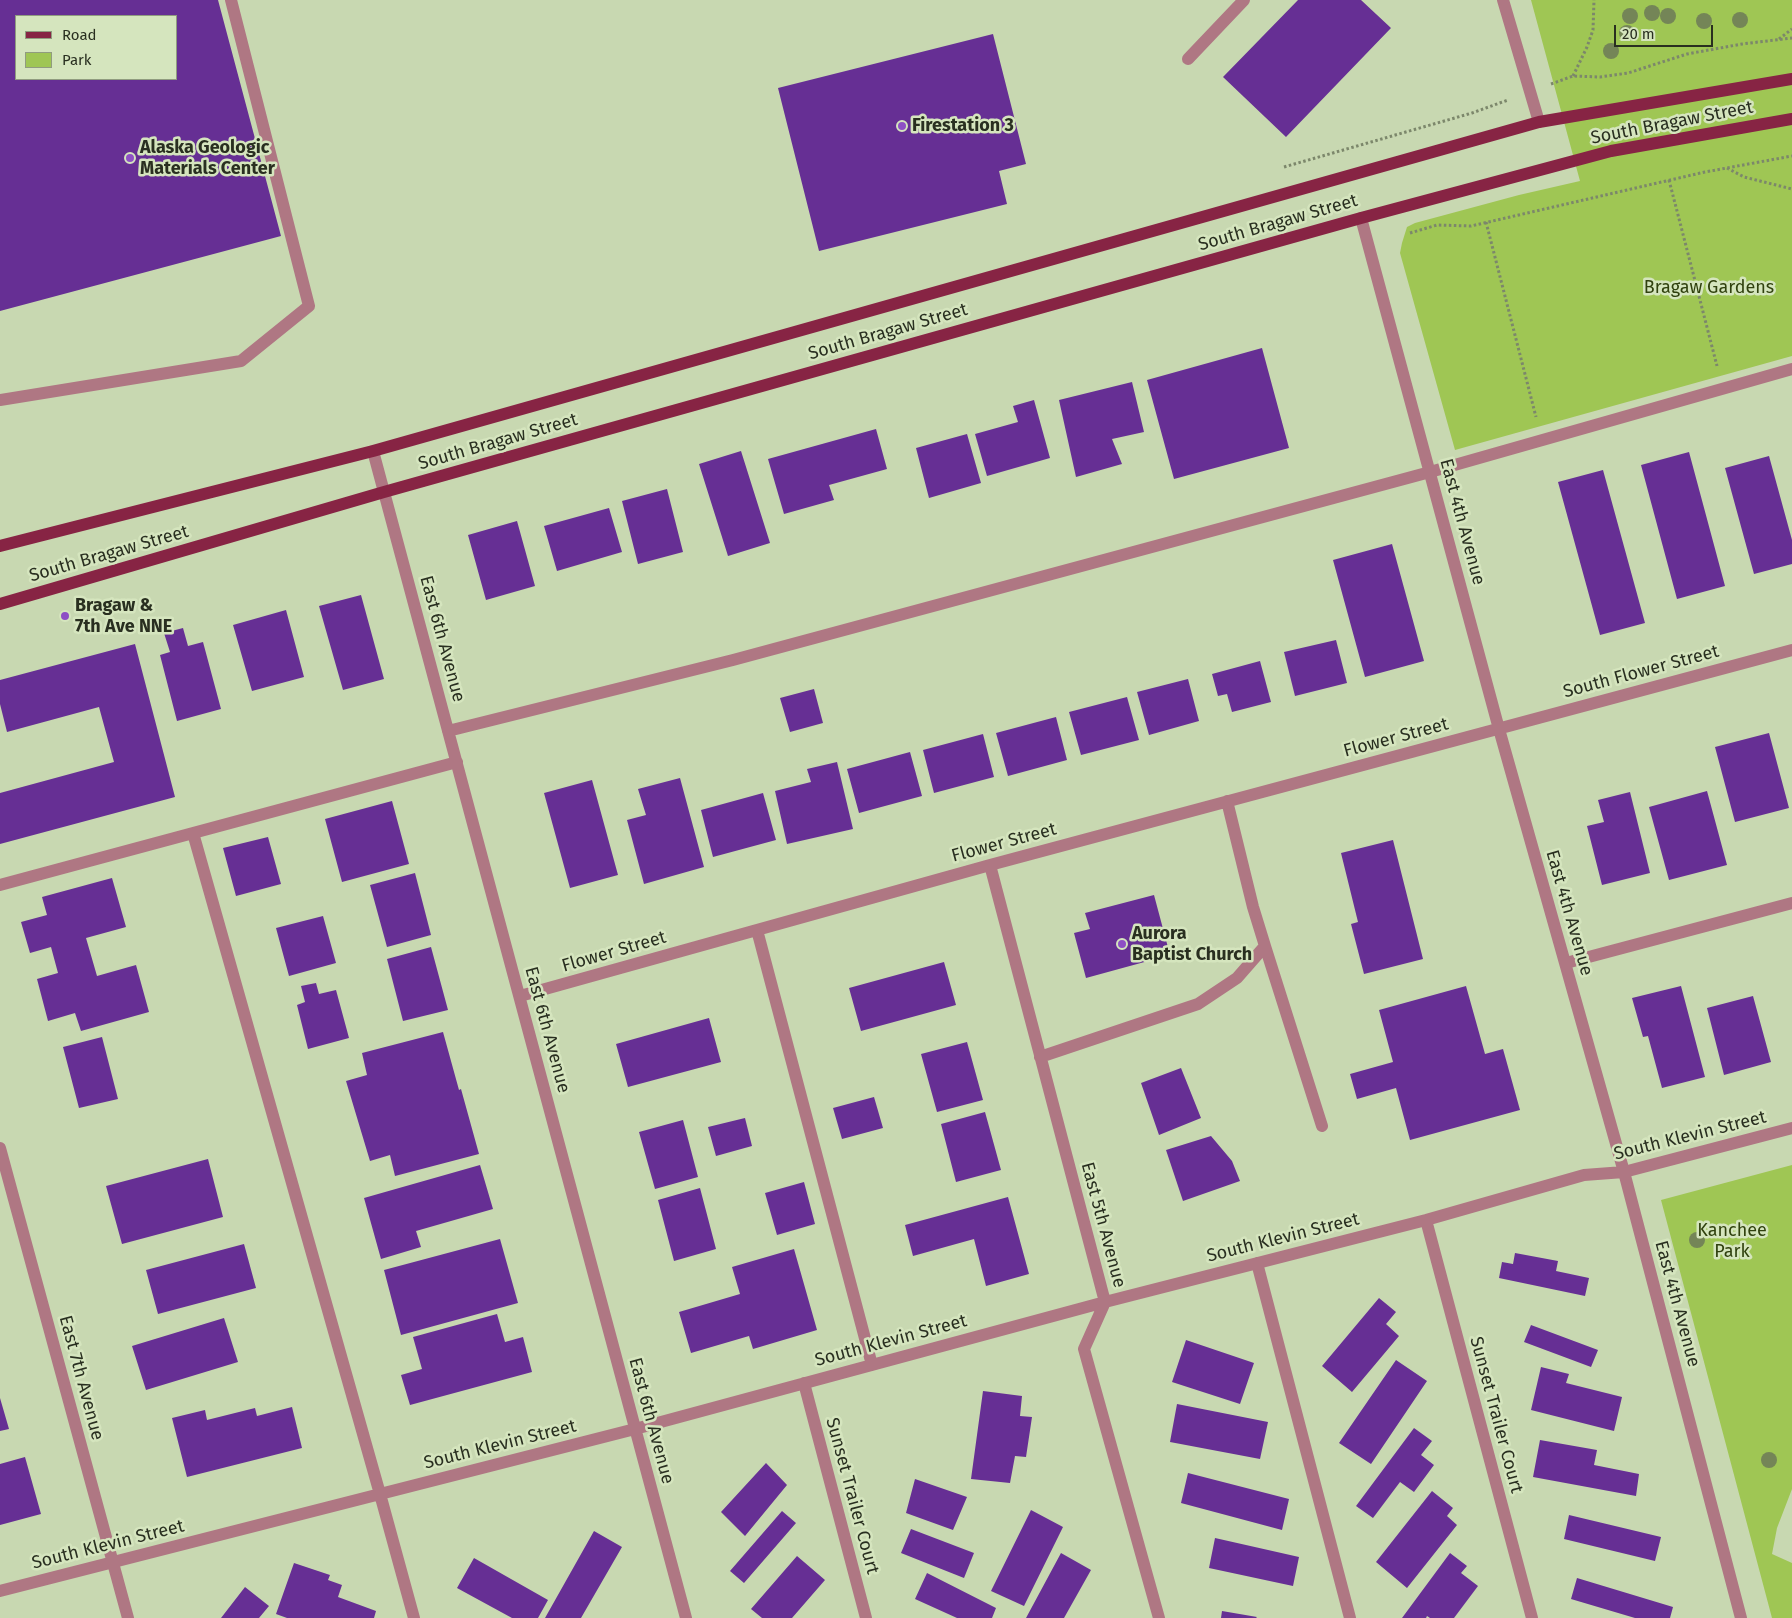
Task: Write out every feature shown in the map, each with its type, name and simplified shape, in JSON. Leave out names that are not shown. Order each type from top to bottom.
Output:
[{"type":"main road","name":"South Bragaw Street","points":[[0,546],[373,451],[1539,122],[1792,79]]},
{"type":"main road","name":"South Bragaw Street","points":[[0,604],[384,492],[1361,218],[1611,151],[1792,119]]},
{"type":"street","points":[[0,400],[241,361],[309,306],[231,0]]},
{"type":"street","points":[[1188,59],[1244,0]]},
{"type":"street","points":[[1503,0],[1539,122]]},
{"type":"street","name":"East 4th Avenue","points":[[1361,218],[1499,729],[1624,1172],[1741,1618]]},
{"type":"street","points":[[448,732],[742,657],[1430,472],[1792,369]]},
{"type":"street","name":"East 6th Avenue","points":[[373,451],[686,1618]]},
{"type":"street","name":"South Flower Street","points":[[1499,729],[1792,650]]},
{"type":"street","name":"Flower Street","points":[[520,996],[990,865],[1499,729]]},
{"type":"street","points":[[0,885],[457,762]]},
{"type":"street","points":[[1227,801],[1253,907],[1322,1126]]},
{"type":"street","points":[[193,833],[414,1618]]},
{"type":"street","name":"East 5th Avenue","points":[[990,865],[1105,1302],[1084,1349],[1159,1618]]},
{"type":"street","points":[[1566,963],[1792,903]]},
{"type":"street","points":[[757,930],[872,1365]]},
{"type":"street","points":[[1040,1057],[1198,1004],[1237,978],[1265,946]]},
{"type":"street","name":"South Klevin Street","points":[[0,1591],[635,1429],[1105,1302],[1426,1220],[1584,1175],[1624,1172],[1792,1128]]},
{"type":"street","name":"East 7th Avenue","points":[[0,1148],[128,1618]]},
{"type":"street","name":"Sunset Trailer Court","points":[[1426,1220],[1532,1618]]},
{"type":"street","points":[[1257,1263],[1350,1618]]},
{"type":"street","name":"Sunset Trailer Court","points":[[804,1383],[866,1618]]},
{"type":"path","points":[[1573,76],[1593,30],[1594,0]]},
{"type":"path","points":[[1778,40],[1792,29]]},
{"type":"path","points":[[1410,233],[1437,225],[1471,226],[1669,180],[1792,156]]},
{"type":"path","points":[[1726,168],[1744,177],[1792,189]]},
{"type":"path","points":[[1669,180],[1723,388]]},
{"type":"path","points":[[1486,222],[1541,440]]},
{"type":"green space","name":"Bragaw Gardens","points":[[1531,0],[1792,0],[1792,356],[1455,450],[1400,253],[1407,227],[1415,223],[1580,181]]},
{"type":"green space","name":"Kanchee Park","points":[[1792,1165],[1792,1489],[1777,1528],[1772,1554],[1792,1563],[1792,1618],[1772,1618],[1661,1200]]},
{"type":"building","name":"Alaska Geologic Materials Center","points":[[0,0],[218,0],[281,236],[0,311]]},
{"type":"building","points":[[1298,0],[1361,0],[1391,28],[1286,137],[1223,77]]},
{"type":"building","name":"Firestation 3","points":[[993,34],[1026,164],[999,171],[1007,204],[819,251],[778,88]]},
{"type":"building","points":[[1262,348],[1289,448],[1174,479],[1147,380]]},
{"type":"building","points":[[1132,382],[1144,432],[1112,439],[1122,464],[1076,477],[1059,400]]},
{"type":"building","points":[[1034,400],[1050,458],[987,476],[975,434],[1018,422],[1013,406]]},
{"type":"building","points":[[876,429],[887,469],[829,485],[834,500],[784,514],[768,459]]},
{"type":"building","points":[[967,434],[981,483],[929,498],[916,448]]},
{"type":"building","points":[[741,451],[770,543],[728,556],[699,464]]},
{"type":"building","points":[[1689,452],[1725,586],[1677,599],[1641,465]]},
{"type":"building","points":[[1769,456],[1792,540],[1792,564],[1754,574],[1725,468]]},
{"type":"building","points":[[1603,470],[1645,623],[1600,635],[1558,482]]},
{"type":"building","points":[[667,489],[683,552],[638,564],[622,501]]},
{"type":"building","points":[[609,508],[622,552],[557,571],[544,526]]},
{"type":"building","points":[[517,521],[535,586],[486,600],[468,535]]},
{"type":"building","points":[[1392,544],[1424,661],[1365,677],[1333,560]]},
{"type":"building","points":[[361,595],[384,679],[343,690],[319,606]]},
{"type":"building","points":[[286,610],[304,677],[252,691],[233,625]]},
{"type":"building","points":[[183,628],[188,646],[203,642],[221,709],[177,721],[160,655],[170,652],[164,633]]},
{"type":"building","points":[[1336,640],[1347,683],[1295,696],[1284,652]]},
{"type":"building","points":[[135,644],[175,797],[0,844],[0,793],[114,762],[99,707],[7,732],[0,704],[0,680]]},
{"type":"building","points":[[1260,661],[1271,702],[1232,712],[1227,694],[1218,696],[1212,674]]},
{"type":"building","points":[[1188,679],[1199,721],[1149,735],[1137,692]]},
{"type":"building","points":[[814,689],[823,723],[790,732],[780,698]]},
{"type":"building","points":[[1127,697],[1139,740],[1081,755],[1069,712]]},
{"type":"building","points":[[1056,717],[1067,760],[1008,776],[996,733]]},
{"type":"building","points":[[1769,733],[1789,808],[1735,822],[1715,747]]},
{"type":"building","points":[[983,734],[994,777],[934,793],[923,750]]},
{"type":"building","points":[[910,752],[922,796],[859,813],[847,769]]},
{"type":"building","points":[[837,762],[853,829],[787,844],[775,791],[811,782],[807,769]]},
{"type":"building","points":[[680,778],[704,867],[644,884],[627,820],[646,815],[638,789]]},
{"type":"building","points":[[592,780],[618,875],[570,888],[544,793]]},
{"type":"building","points":[[1707,791],[1727,865],[1669,880],[1649,807]]},
{"type":"building","points":[[1630,792],[1650,873],[1602,885],[1587,826],[1604,822],[1598,800]]},
{"type":"building","points":[[763,793],[776,840],[713,857],[701,810]]},
{"type":"building","points":[[392,801],[409,864],[342,882],[325,819]]},
{"type":"building","points":[[268,837],[281,884],[236,896],[223,848]]},
{"type":"building","points":[[1393,840],[1423,959],[1364,974],[1351,924],[1358,922],[1341,853]]},
{"type":"building","points":[[415,873],[431,935],[387,947],[370,885]]},
{"type":"building","points":[[112,878],[126,927],[86,938],[97,976],[136,965],[149,1012],[81,1031],[75,1013],[48,1021],[37,979],[58,973],[51,947],[30,953],[21,922],[47,915],[42,897]]},
{"type":"building","name":"Aurora Baptist Church","points":[[1154,895],[1170,955],[1086,978],[1074,933],[1090,929],[1085,913]]},
{"type":"building","points":[[323,916],[336,963],[289,976],[276,928]]},
{"type":"building","points":[[431,947],[448,1010],[403,1021],[387,959]]},
{"type":"building","points":[[944,962],[956,1005],[861,1031],[849,988]]},
{"type":"building","points":[[316,983],[319,994],[336,990],[349,1038],[308,1049],[297,1005],[305,1002],[301,986]]},
{"type":"building","points":[[1466,986],[1485,1054],[1503,1049],[1520,1110],[1410,1140],[1396,1088],[1357,1099],[1350,1074],[1393,1062],[1379,1010]]},
{"type":"building","points":[[1681,986],[1705,1077],[1662,1088],[1648,1036],[1643,1037],[1632,998]]},
{"type":"building","points":[[1753,996],[1771,1062],[1724,1075],[1707,1008]]},
{"type":"building","points":[[709,1018],[721,1062],[628,1087],[616,1044]]},
{"type":"building","points":[[443,1032],[479,1154],[395,1176],[390,1155],[370,1161],[346,1081],[367,1075],[362,1053]]},
{"type":"building","points":[[102,1037],[118,1099],[79,1108],[63,1047]]},
{"type":"building","points":[[967,1042],[983,1100],[937,1112],[921,1054]]},
{"type":"building","points":[[1181,1068],[1201,1118],[1159,1135],[1141,1083]]},
{"type":"building","points":[[874,1097],[883,1128],[842,1139],[833,1108]]},
{"type":"building","points":[[985,1112],[1001,1170],[956,1182],[941,1124]]},
{"type":"building","points":[[745,1118],[752,1146],[716,1156],[708,1127]]},
{"type":"building","points":[[683,1120],[698,1177],[655,1189],[639,1132]]},
{"type":"building","points":[[1211,1136],[1232,1161],[1240,1181],[1183,1201],[1166,1150]]},
{"type":"building","points":[[208,1159],[223,1217],[122,1244],[106,1186]]},
{"type":"building","points":[[480,1165],[493,1209],[416,1231],[421,1247],[381,1259],[364,1198]]},
{"type":"building","points":[[804,1182],[815,1224],[777,1235],[765,1193]]},
{"type":"building","points":[[700,1188],[716,1249],[674,1261],[658,1200]]},
{"type":"building","points":[[1008,1197],[1029,1274],[986,1286],[974,1239],[913,1256],[905,1225]]},
{"type":"building","points":[[500,1239],[518,1303],[401,1335],[384,1270]]},
{"type":"building","points":[[244,1244],[256,1288],[158,1314],[146,1270]]},
{"type":"building","points":[[794,1249],[817,1330],[753,1349],[749,1336],[691,1353],[679,1312],[740,1294],[732,1267]]},
{"type":"building","points":[[1515,1253],[1558,1261],[1556,1271],[1589,1278],[1585,1296],[1499,1278],[1502,1262],[1513,1264]]},
{"type":"building","points":[[1379,1298],[1396,1312],[1386,1324],[1399,1336],[1352,1392],[1322,1366]]},
{"type":"building","points":[[497,1314],[505,1342],[523,1337],[532,1372],[410,1405],[401,1375],[422,1369],[413,1337]]},
{"type":"building","points":[[224,1318],[238,1362],[146,1390],[132,1346]]},
{"type":"building","points":[[1531,1325],[1598,1350],[1591,1367],[1524,1342]]},
{"type":"building","points":[[1186,1340],[1254,1363],[1240,1404],[1172,1382]]},
{"type":"building","points":[[1396,1360],[1427,1381],[1371,1464],[1339,1443]]},
{"type":"building","points":[[1541,1367],[1569,1374],[1566,1383],[1622,1397],[1614,1431],[1531,1410]]},
{"type":"building","points":[[983,1391],[1022,1396],[1020,1416],[1032,1417],[1026,1457],[1015,1456],[1010,1483],[971,1479]]},
{"type":"building","points":[[0,1398],[9,1429],[0,1431]]},
{"type":"building","points":[[1177,1404],[1268,1422],[1260,1459],[1170,1442]]},
{"type":"building","points":[[292,1407],[302,1448],[187,1477],[172,1418],[205,1410],[207,1420],[255,1408],[257,1416]]},
{"type":"building","points":[[1414,1428],[1432,1441],[1421,1455],[1434,1465],[1414,1492],[1400,1482],[1373,1518],[1356,1506]]},
{"type":"building","points":[[1540,1440],[1597,1450],[1594,1465],[1639,1474],[1636,1496],[1533,1477]]},
{"type":"building","points":[[25,1457],[41,1514],[0,1525],[0,1464]]},
{"type":"building","points":[[766,1463],[787,1485],[745,1536],[721,1512]]},
{"type":"building","points":[[1188,1473],[1289,1499],[1282,1530],[1181,1503]]},
{"type":"building","points":[[915,1479],[967,1497],[953,1530],[906,1513]]},
{"type":"building","points":[[1432,1491],[1453,1508],[1447,1516],[1457,1525],[1407,1588],[1376,1562]]},
{"type":"building","points":[[1031,1510],[1063,1527],[1024,1606],[991,1591]]},
{"type":"building","points":[[782,1511],[796,1523],[744,1583],[730,1571]]},
{"type":"building","points":[[1569,1515],[1661,1537],[1655,1561],[1564,1539]]},
{"type":"building","points":[[911,1529],[974,1553],[964,1578],[901,1553]]},
{"type":"building","points":[[594,1531],[622,1547],[581,1618],[545,1618]]},
{"type":"building","points":[[1215,1538],[1299,1557],[1293,1586],[1209,1568]]},
{"type":"building","points":[[1061,1553],[1091,1570],[1064,1618],[1026,1618]]},
{"type":"building","points":[[1450,1553],[1467,1566],[1461,1573],[1478,1586],[1454,1618],[1430,1618],[1427,1616],[1426,1618],[1402,1618]]},
{"type":"building","points":[[797,1556],[825,1580],[792,1618],[762,1618],[751,1609]]},
{"type":"building","points":[[474,1558],[548,1600],[538,1618],[512,1618],[457,1588]]},
{"type":"building","points":[[294,1563],[330,1575],[328,1580],[342,1585],[338,1597],[376,1611],[374,1618],[287,1618],[276,1614]]},
{"type":"building","points":[[927,1573],[996,1608],[992,1618],[957,1618],[915,1599]]},
{"type":"building","points":[[1577,1578],[1673,1607],[1670,1618],[1635,1618],[1571,1599]]},
{"type":"building","points":[[245,1587],[269,1606],[259,1618],[221,1618]]},
{"type":"building","points":[[1222,1611],[1257,1617],[1221,1618]]},
{"type":"place","name":"Firestation 3","points":[[902,126]]},
{"type":"place","name":"Alaska Geologic Materials Center","points":[[130,158]]},
{"type":"place","name":"Bragaw & 7th Ave NNE","points":[[65,616]]},
{"type":"place","name":"Aurora Baptist Church","points":[[1122,944]]}]
